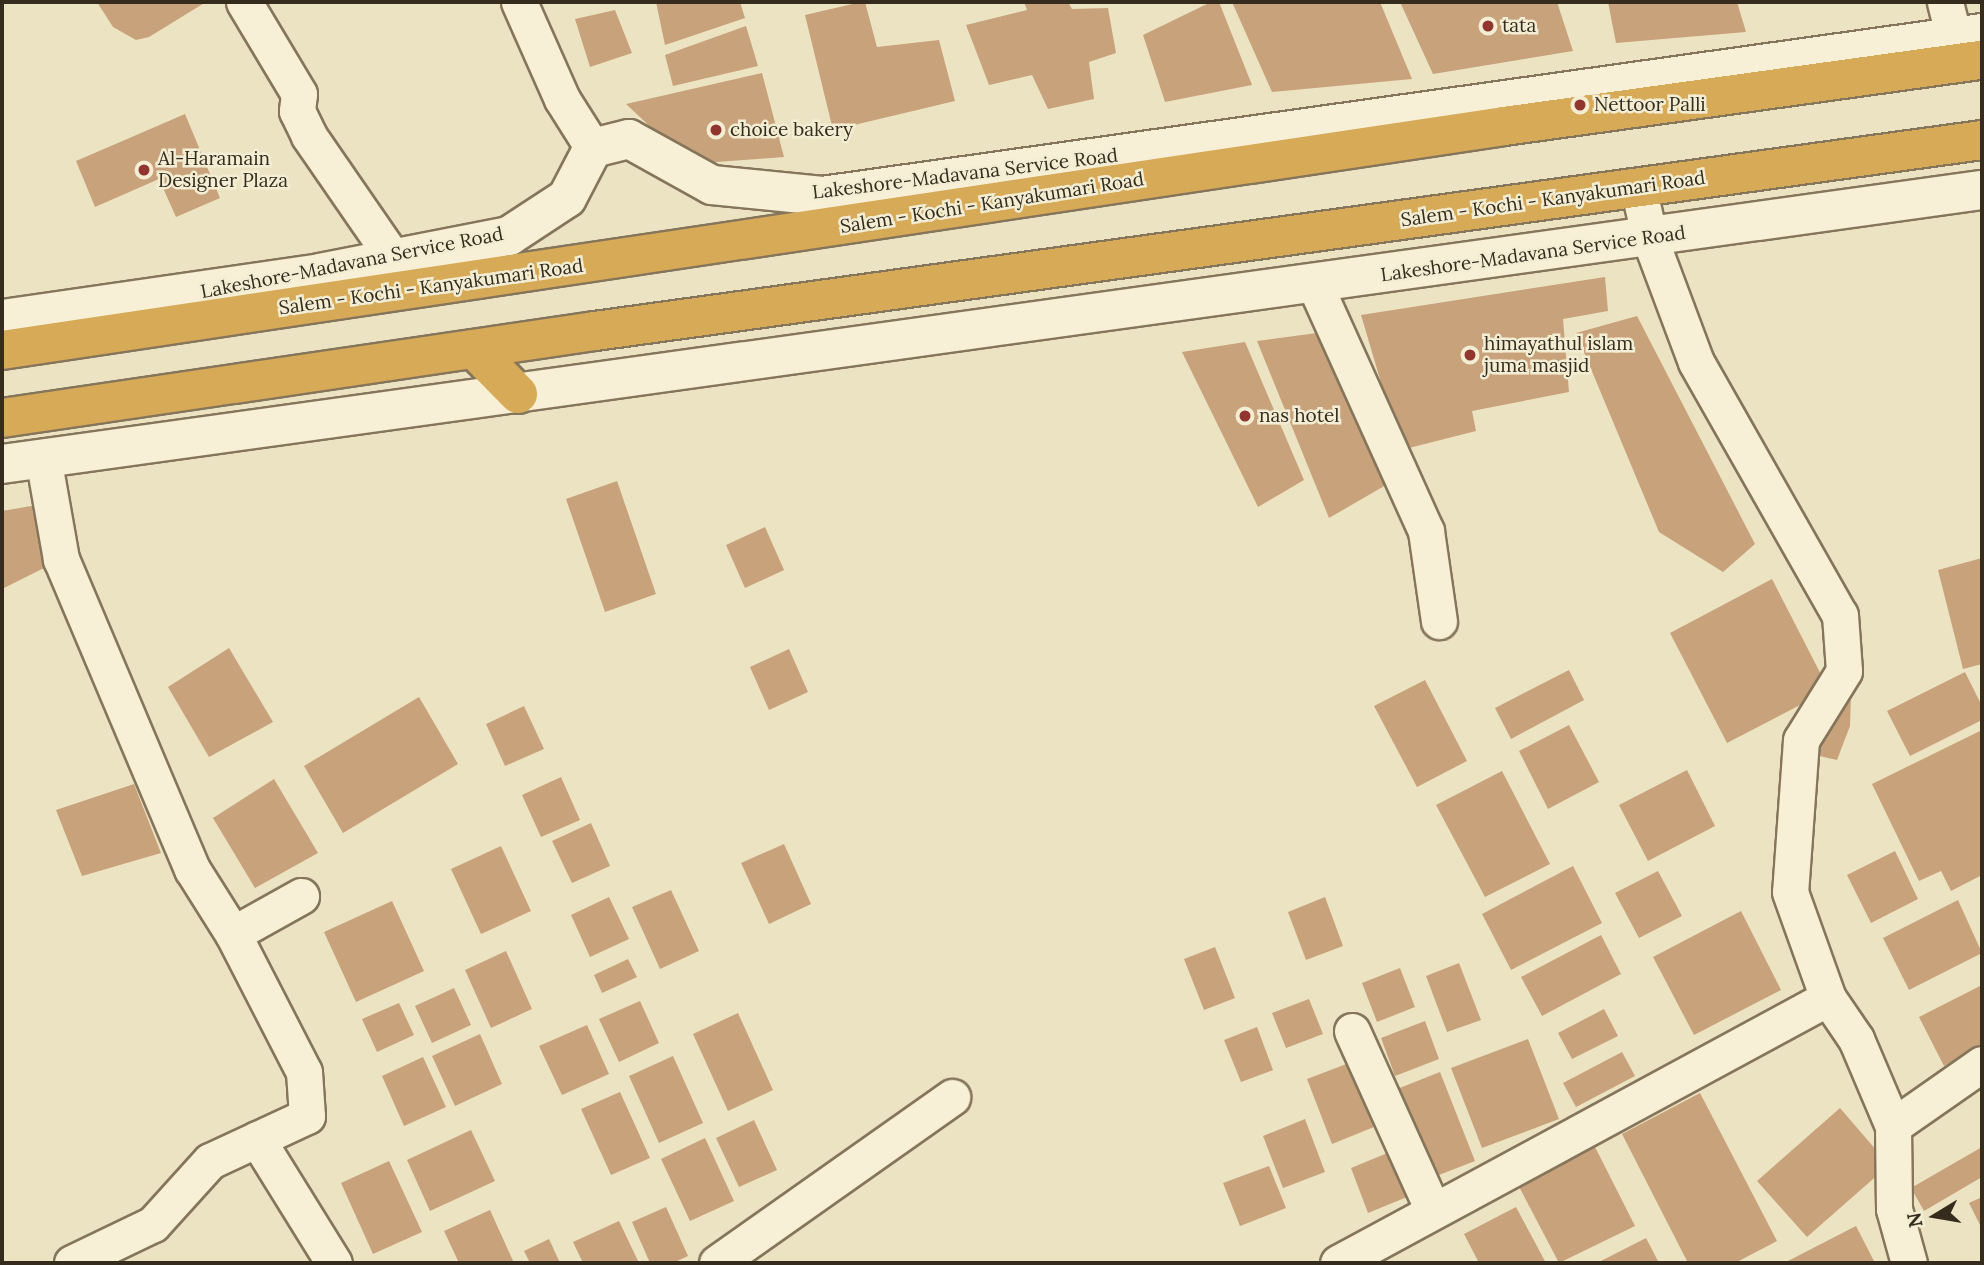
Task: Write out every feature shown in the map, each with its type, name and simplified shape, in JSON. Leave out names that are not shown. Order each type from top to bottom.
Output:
[{"type":"highway","name":"Salem - Kochi - Kanyakumari Road","points":[[2,350],[1490,128],[1966,33]]},
{"type":"highway","name":"Salem - Kochi - Kanyakumari Road","points":[[2,418],[474,349],[1982,140]]},
{"type":"highway","points":[[474,349],[518,394]]},
{"type":"street","points":[[244,2],[299,94],[297,111],[309,136],[394,259]]},
{"type":"street","points":[[519,2],[562,99],[593,148]]},
{"type":"street","name":"Lakeshore-Madavana Service Road","points":[[2,319],[394,259],[509,236],[567,198],[593,148],[629,139],[712,186],[822,196],[1966,33]]},
{"type":"street","points":[[1638,187],[1650,239],[1696,362],[1839,615],[1844,671],[1801,740],[1790,892],[1828,998],[1856,1039],[1893,1126],[1894,1209],[1909,1263]]},
{"type":"street","name":"Lakeshore-Madavana Service Road","points":[[2,464],[1650,239],[1982,190]]},
{"type":"street","points":[[1314,283],[1426,531],[1439,621]]},
{"type":"street","points":[[43,457],[61,559],[192,869],[233,934],[304,1072],[307,1115],[210,1161],[153,1224],[72,1263]]},
{"type":"street","points":[[233,934],[301,896]]},
{"type":"street","points":[[1338,1263],[1828,998]]},
{"type":"street","points":[[1352,1031],[1433,1210]]},
{"type":"street","points":[[1893,1126],[1982,1064]]},
{"type":"street","points":[[717,1263],[952,1097]]},
{"type":"street","points":[[257,1139],[334,1263]]},
{"type":"building","points":[[97,2],[206,2],[149,37],[136,40],[113,27]]},
{"type":"building","points":[[656,2],[740,2],[745,18],[665,45]]},
{"type":"building","points":[[865,2],[877,47],[939,40],[955,101],[833,130],[805,15]]},
{"type":"building","points":[[1024,2],[1068,2],[1072,9],[1108,8],[1116,53],[1089,62],[1094,99],[1048,109],[1032,75],[989,85],[966,25],[1027,10]]},
{"type":"building","points":[[1211,2],[1219,2],[1252,85],[1165,102],[1143,35]]},
{"type":"building","points":[[1232,2],[1380,2],[1412,79],[1272,92]]},
{"type":"building","name":"tata","points":[[1400,2],[1557,2],[1573,51],[1433,74]]},
{"type":"building","points":[[1608,2],[1737,2],[1746,32],[1616,43]]},
{"type":"building","points":[[615,10],[632,53],[590,67],[575,19]]},
{"type":"building","points":[[746,26],[758,66],[673,86],[665,55]]},
{"type":"building","name":"choice bakery","points":[[762,73],[784,157],[690,164],[626,104]]},
{"type":"building","name":"Al-Haramain Designer Plaza","points":[[185,114],[220,198],[176,217],[159,179],[95,207],[76,161]]},
{"type":"building","name":"himayathul islam juma masjid","points":[[1605,277],[1608,311],[1563,319],[1569,392],[1472,411],[1476,431],[1401,450],[1361,315]]},
{"type":"building","points":[[1637,316],[1755,544],[1723,572],[1659,532],[1576,333]]},
{"type":"building","points":[[1317,333],[1386,485],[1329,518],[1257,341]]},
{"type":"building","name":"nas hotel","points":[[1245,342],[1304,480],[1258,507],[1182,352]]},
{"type":"building","points":[[617,481],[656,594],[605,612],[566,499]]},
{"type":"building","points":[[37,505],[44,568],[2,589],[2,511]]},
{"type":"building","points":[[765,527],[784,570],[745,588],[726,545]]},
{"type":"building","points":[[1982,558],[1982,664],[1963,669],[1938,570]]},
{"type":"building","points":[[1772,579],[1829,690],[1727,743],[1670,633]]},
{"type":"building","points":[[229,648],[273,722],[209,757],[168,687]]},
{"type":"building","points":[[789,649],[808,692],[769,710],[750,667]]},
{"type":"building","points":[[1569,670],[1584,700],[1511,739],[1495,708]]},
{"type":"building","points":[[1965,672],[1982,706],[1982,720],[1910,756],[1887,711]]},
{"type":"building","points":[[1425,680],[1467,761],[1417,787],[1374,706]]},
{"type":"building","points":[[1851,691],[1850,726],[1837,760],[1815,755],[1822,710]]},
{"type":"building","points":[[419,697],[458,764],[343,833],[304,766]]},
{"type":"building","points":[[524,706],[544,749],[505,766],[486,724]]},
{"type":"building","points":[[1569,725],[1599,782],[1548,809],[1519,751]]},
{"type":"building","points":[[1982,730],[1982,875],[1951,891],[1941,871],[1919,881],[1872,784]]},
{"type":"building","points":[[1687,770],[1715,826],[1648,861],[1619,805]]},
{"type":"building","points":[[1502,771],[1550,864],[1485,897],[1436,805]]},
{"type":"building","points":[[561,777],[580,820],[541,837],[522,795]]},
{"type":"building","points":[[274,779],[318,853],[255,888],[213,818]]},
{"type":"building","points":[[134,784],[161,853],[82,876],[56,810]]},
{"type":"building","points":[[591,823],[610,866],[572,883],[552,841]]},
{"type":"building","points":[[784,844],[811,904],[769,924],[741,863]]},
{"type":"building","points":[[501,846],[531,911],[481,934],[451,869]]},
{"type":"building","points":[[1895,851],[1918,899],[1871,923],[1847,875]]},
{"type":"building","points":[[1573,866],[1602,923],[1511,970],[1482,914]]},
{"type":"building","points":[[1658,871],[1682,916],[1639,938],[1615,893]]},
{"type":"building","points":[[671,890],[699,951],[660,969],[632,907]]},
{"type":"building","points":[[609,897],[629,939],[590,957],[571,915]]},
{"type":"building","points":[[1325,897],[1343,946],[1306,960],[1288,912]]},
{"type":"building","points":[[1958,900],[1982,953],[1909,990],[1883,938]]},
{"type":"building","points":[[392,901],[424,971],[356,1002],[324,932]]},
{"type":"building","points":[[1741,911],[1781,990],[1694,1035],[1653,957]]},
{"type":"building","points":[[1601,935],[1621,974],[1542,1016],[1521,977]]},
{"type":"building","points":[[1215,947],[1235,998],[1204,1010],[1184,959]]},
{"type":"building","points":[[506,951],[532,1009],[491,1028],[465,970]]},
{"type":"building","points":[[628,959],[637,977],[602,993],[594,975]]},
{"type":"building","points":[[1459,963],[1481,1020],[1447,1032],[1426,976]]},
{"type":"building","points":[[1400,968],[1415,1007],[1377,1022],[1362,983]]},
{"type":"building","points":[[1982,985],[1982,1044],[1944,1066],[1919,1017]]},
{"type":"building","points":[[454,988],[471,1025],[432,1043],[415,1006]]},
{"type":"building","points":[[1309,999],[1323,1034],[1286,1048],[1272,1013]]},
{"type":"building","points":[[640,1001],[659,1043],[619,1062],[599,1019]]},
{"type":"building","points":[[399,1003],[414,1035],[377,1052],[362,1019]]},
{"type":"building","points":[[1604,1009],[1618,1036],[1572,1059],[1558,1033]]},
{"type":"building","points":[[738,1013],[773,1090],[728,1111],[693,1034]]},
{"type":"building","points":[[1425,1021],[1439,1059],[1395,1076],[1381,1038]]},
{"type":"building","points":[[587,1025],[609,1074],[562,1095],[539,1046]]},
{"type":"building","points":[[1257,1027],[1273,1070],[1241,1082],[1224,1040]]},
{"type":"building","points":[[480,1034],[502,1084],[455,1106],[432,1056]]},
{"type":"building","points":[[1528,1039],[1559,1119],[1482,1148],[1451,1068]]},
{"type":"building","points":[[1622,1052],[1635,1076],[1576,1107],[1563,1083]]},
{"type":"building","points":[[673,1056],[703,1123],[659,1143],[629,1076]]},
{"type":"building","points":[[423,1057],[446,1107],[404,1126],[382,1076]]},
{"type":"building","points":[[1349,1063],[1374,1127],[1332,1144],[1307,1079]]},
{"type":"building","points":[[1440,1072],[1475,1161],[1426,1180],[1392,1091]]},
{"type":"building","points":[[620,1092],[650,1158],[611,1175],[581,1109]]},
{"type":"building","points":[[1700,1093],[1777,1241],[1735,1263],[1688,1263],[1622,1134]]},
{"type":"building","points":[[1840,1108],[1889,1165],[1807,1237],[1757,1181]]},
{"type":"building","points":[[1305,1119],[1325,1172],[1283,1188],[1263,1136]]},
{"type":"building","points":[[754,1120],[777,1170],[739,1187],[716,1138]]},
{"type":"building","points":[[471,1130],[495,1181],[430,1211],[407,1160]]},
{"type":"building","points":[[705,1138],[734,1201],[690,1221],[661,1159]]},
{"type":"building","points":[[1591,1139],[1635,1226],[1559,1263],[1515,1179]]},
{"type":"building","points":[[1982,1147],[1982,1177],[1924,1211],[1911,1188]]},
{"type":"building","points":[[1390,1152],[1407,1197],[1368,1213],[1351,1168]]},
{"type":"building","points":[[389,1161],[422,1232],[373,1254],[341,1183]]},
{"type":"building","points":[[1269,1166],[1286,1208],[1240,1226],[1223,1183]]},
{"type":"building","points":[[1982,1197],[1982,1229],[1969,1203]]},
{"type":"building","points":[[666,1207],[688,1256],[673,1263],[650,1263],[632,1222]]},
{"type":"building","points":[[1516,1207],[1546,1263],[1479,1263],[1464,1234]]},
{"type":"building","points":[[490,1210],[514,1263],[459,1263],[444,1231]]},
{"type":"building","points":[[619,1221],[639,1263],[583,1263],[573,1242]]},
{"type":"building","points":[[1856,1226],[1875,1263],[1784,1263]]},
{"type":"building","points":[[1646,1238],[1659,1263],[1597,1263]]},
{"type":"building","points":[[549,1239],[560,1263],[530,1263],[524,1251]]},
{"type":"place","name":"tata","points":[[1488,26]]},
{"type":"place","name":"Nettoor Palli","points":[[1580,105]]},
{"type":"place","name":"choice bakery","points":[[716,130]]},
{"type":"place","name":"Al-Haramain Designer Plaza","points":[[144,170]]},
{"type":"place","name":"himayathul islam juma masjid","points":[[1470,355]]},
{"type":"place","name":"nas hotel","points":[[1245,416]]}]
